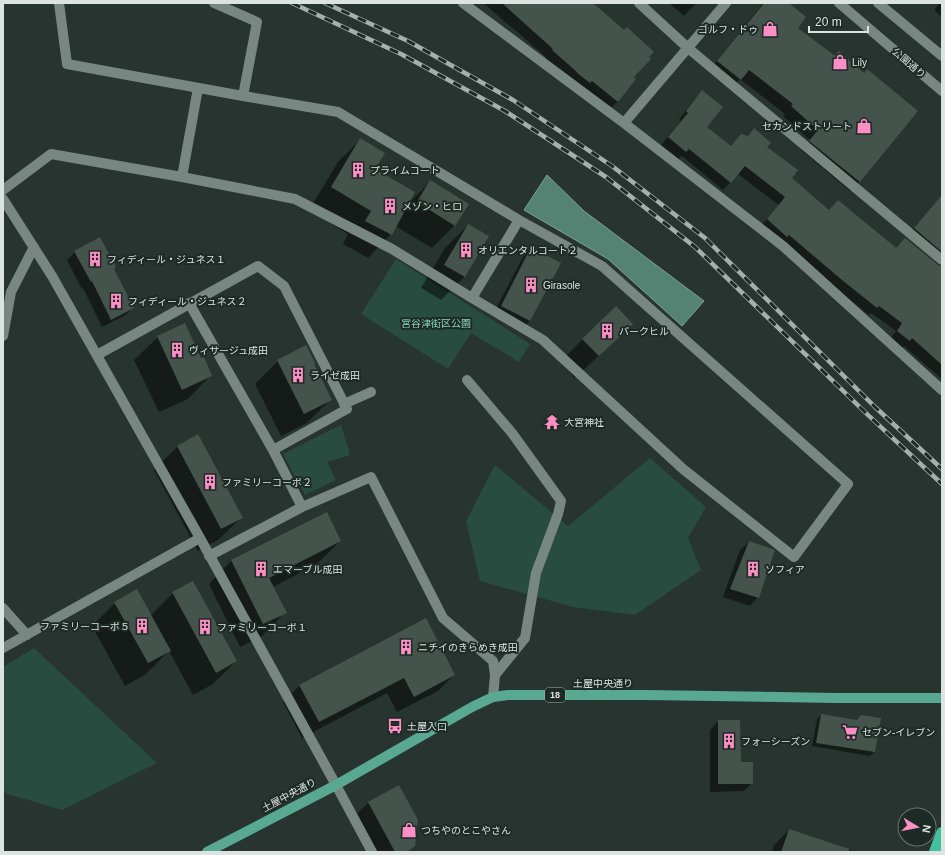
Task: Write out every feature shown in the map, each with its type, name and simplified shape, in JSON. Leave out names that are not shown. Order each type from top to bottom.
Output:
[{"type":"highway","points":[[935,852],[942,833]]},
{"type":"main road","name":"土屋中央通り","points":[[207,852],[336,785],[472,707],[493,697],[508,695],[646,695],[942,698]]},
{"type":"street","points":[[3,190],[51,154],[295,199],[392,249],[543,340],[684,469],[794,557],[848,484],[602,266],[519,220],[338,112],[67,64],[58,3]]},
{"type":"street","points":[[214,3],[257,22],[244,96]]},
{"type":"street","points":[[463,3],[624,122],[784,246],[942,390]]},
{"type":"street","points":[[639,3],[688,48],[942,260]]},
{"type":"street","points":[[624,122],[726,3]]},
{"type":"street","name":"公園通り","points":[[839,3],[942,91]]},
{"type":"street","points":[[878,3],[942,56]]},
{"type":"street","points":[[182,177],[198,88]]},
{"type":"street","points":[[3,199],[52,276],[97,355],[200,538],[372,852]]},
{"type":"street","points":[[472,298],[519,220]]},
{"type":"street","points":[[3,336],[11,292],[34,247]]},
{"type":"street","points":[[97,355],[258,266],[284,286],[347,409],[273,450]]},
{"type":"street","points":[[189,303],[273,450],[302,507]]},
{"type":"street","points":[[467,380],[512,433],[561,501],[558,514],[536,573],[525,638],[495,675]]},
{"type":"street","points":[[344,404],[370,392]]},
{"type":"street","points":[[209,556],[302,507],[371,477],[443,618],[493,661],[495,675],[493,697]]},
{"type":"street","points":[[3,648],[200,538]]},
{"type":"street","points":[[3,608],[27,635]]},
{"type":"green space","name":"宮谷津街区公園","points":[[396,259],[530,344],[519,362],[471,333],[448,369],[361,314]]},
{"type":"green space","points":[[341,425],[350,455],[327,462],[336,480],[305,495],[283,454]]},
{"type":"green space","points":[[650,458],[706,507],[688,538],[701,570],[635,615],[573,607],[480,581],[466,521],[495,465],[568,526]]},
{"type":"green space","points":[[34,648],[157,763],[62,810],[8,794],[3,791],[3,667]]},
{"type":"shaded area","points":[[547,175],[584,211],[704,301],[682,326],[608,259],[524,210]]},
{"type":"building","points":[[502,3],[593,3],[624,30],[627,27],[654,52],[649,57],[651,59],[634,77],[636,79],[618,102],[592,81],[590,83],[577,73]]},
{"type":"building","points":[[764,3],[789,3],[806,17],[798,28],[835,56],[839,51],[864,73],[867,69],[918,111],[860,182],[809,141],[818,130],[791,106],[793,104],[749,70],[741,80],[717,61]]},
{"type":"building","points":[[702,90],[723,107],[707,127],[731,146],[741,134],[748,136],[754,128],[771,143],[767,147],[798,170],[792,178],[829,210],[838,200],[896,248],[905,238],[938,265],[942,266],[942,365],[912,338],[910,341],[897,331],[902,323],[879,306],[877,308],[789,235],[787,237],[767,219],[785,197],[745,166],[731,183],[689,149],[686,152],[668,137],[688,113],[686,111]]},
{"type":"building","points":[[360,138],[385,153],[375,169],[415,192],[392,235],[365,221],[371,211],[331,187]]},
{"type":"building","points":[[430,180],[469,204],[455,226],[417,202]]},
{"type":"building","points":[[942,195],[942,252],[914,228]]},
{"type":"building","name":"オリエンタルコート２","points":[[468,224],[489,236],[465,277],[444,265]]},
{"type":"building","points":[[100,237],[116,267],[114,269],[134,308],[111,320],[92,281],[91,282],[74,251]]},
{"type":"building","name":"Girasole","points":[[531,247],[561,263],[530,321],[501,306]]},
{"type":"building","name":"パークヒル","points":[[616,306],[633,324],[599,356],[582,339]]},
{"type":"building","name":"ヴィサージュ成田","points":[[185,323],[201,358],[204,357],[212,376],[182,390],[157,336]]},
{"type":"building","name":"ライゼ成田","points":[[306,345],[332,400],[304,414],[277,360]]},
{"type":"building","name":"ファミリーコーポ２","points":[[198,434],[243,518],[221,529],[177,446]]},
{"type":"building","name":"エマーブル成田","points":[[327,512],[341,541],[269,578],[287,613],[263,624],[231,560]]},
{"type":"building","name":"ソフィア","points":[[749,541],[775,550],[759,598],[730,589]]},
{"type":"building","name":"ファミリーコーポ１","points":[[193,581],[237,661],[216,673],[172,592]]},
{"type":"building","name":"ファミリーコーポ５","points":[[137,589],[171,651],[148,663],[114,602]]},
{"type":"building","name":"ニチイのきらめき成田","points":[[426,618],[455,675],[414,697],[404,678],[319,722],[299,685]]},
{"type":"building","points":[[821,714],[857,720],[861,715],[881,718],[875,752],[816,743]]},
{"type":"building","name":"フォーシーズン","points":[[718,720],[740,720],[741,762],[753,762],[753,784],[718,784]]},
{"type":"building","points":[[399,785],[418,820],[415,846],[407,852],[395,852],[368,802]]},
{"type":"building","points":[[789,829],[849,849],[849,852],[781,852]]},
{"type":"railway","points":[[292,3],[401,54],[505,111],[606,177],[695,247],[868,415],[942,484]]},
{"type":"railway","points":[[325,3],[408,41],[513,100],[612,166],[705,238],[875,407],[942,469]]},
{"type":"place","name":"ゴルフ・ドゥ","points":[[770,29]]},
{"type":"place","name":"Lily","points":[[840,62]]},
{"type":"place","name":"セカンドストリート","points":[[864,126]]},
{"type":"place","name":"プライムコート","points":[[358,170]]},
{"type":"place","name":"メゾン・ヒロ","points":[[390,206]]},
{"type":"place","name":"オリエンタルコート２","points":[[466,250]]},
{"type":"place","name":"フィディール・ジュネス１","points":[[95,259]]},
{"type":"place","name":"Girasole","points":[[531,285]]},
{"type":"place","name":"フィディール・ジュネス２","points":[[116,301]]},
{"type":"place","name":"パークヒル","points":[[607,331]]},
{"type":"place","name":"ヴィサージュ成田","points":[[177,350]]},
{"type":"place","name":"ライゼ成田","points":[[298,375]]},
{"type":"place","name":"大宮神社","points":[[552,422]]},
{"type":"place","name":"ファミリーコーポ２","points":[[210,482]]},
{"type":"place","name":"エマーブル成田","points":[[261,569]]},
{"type":"place","name":"ソフィア","points":[[753,569]]},
{"type":"place","name":"ファミリーコーポ５","points":[[142,626]]},
{"type":"place","name":"ファミリーコーポ１","points":[[205,627]]},
{"type":"place","name":"ニチイのきらめき成田","points":[[406,647]]},
{"type":"place","name":"土屋入口","points":[[395,726]]},
{"type":"place","name":"セブン-イレブン","points":[[850,732]]},
{"type":"place","name":"フォーシーズン","points":[[729,741]]},
{"type":"place","name":"つちやのとこやさん","points":[[409,830]]}]
